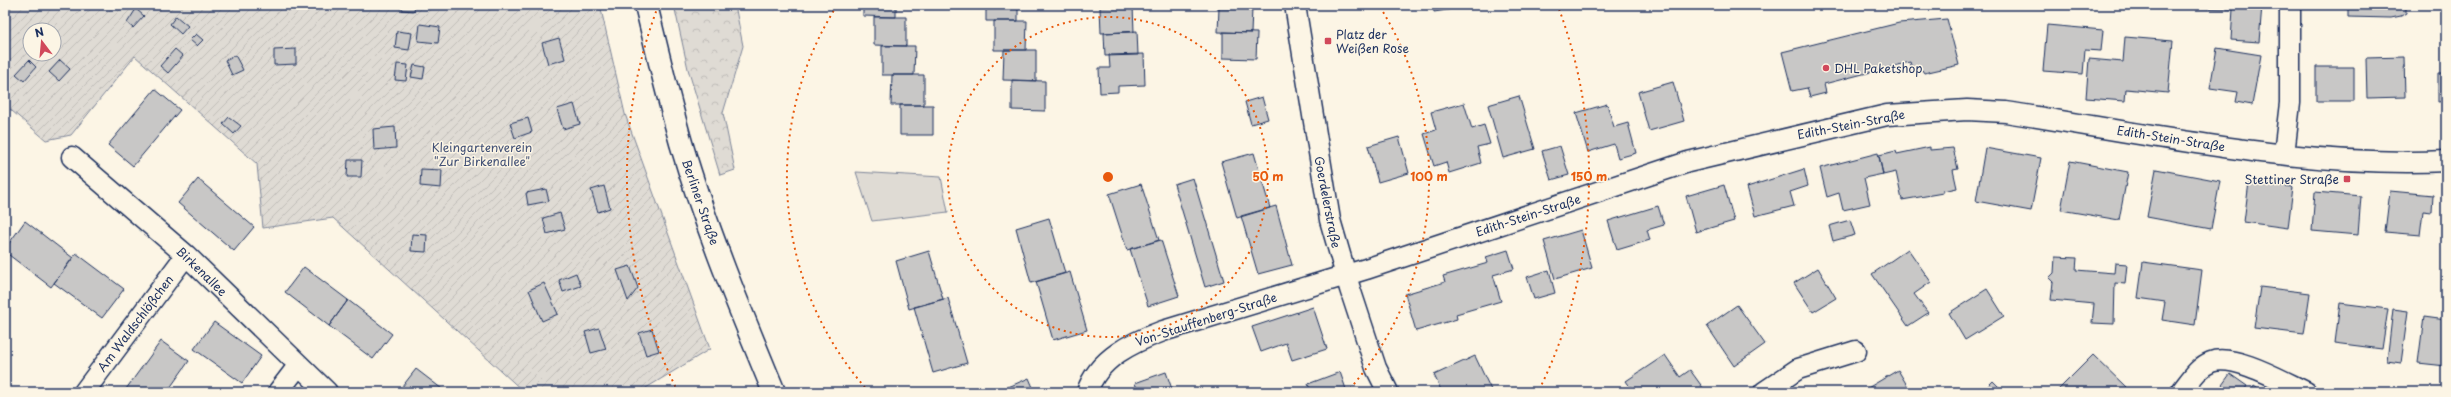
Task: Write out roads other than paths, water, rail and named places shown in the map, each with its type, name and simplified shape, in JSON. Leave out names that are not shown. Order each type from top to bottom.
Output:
[{"type":"highway","name":"Berliner Straße","points":[[646,5],[681,143],[733,294],[774,392]]},
{"type":"street","name":"Goerdelerstraße","points":[[1295,5],[1330,220],[1345,275],[1376,368],[1388,392]]},
{"type":"street","points":[[2284,154],[2290,103],[2290,5]]},
{"type":"street","name":"Edith-Stein-Straße","points":[[1345,275],[1688,162],[1801,134],[1887,115],[1967,110],[2006,112],[2284,154],[2396,162],[2446,161]]},
{"type":"street","name":"Birkenallee","points":[[72,157],[186,255],[298,366],[327,392]]},
{"type":"street","name":"Am Waldschlößchen","points":[[84,392],[186,255]]},
{"type":"street","name":"Von-Stauffenberg-Straße","points":[[1087,392],[1102,367],[1122,350],[1141,339],[1345,275]]},
{"type":"street","points":[[1764,392],[1798,369],[1856,351]]},
{"type":"street","points":[[2181,392],[2202,367],[2218,360],[2247,366],[2306,392]]},
{"type":"street","points":[[278,392],[298,366]]},
{"type":"place","name":"Platz der Weißen Rose","points":[[1328,41]]},
{"type":"place","name":"DHL Paketshop","points":[[1826,68]]},
{"type":"place","name":"Stettiner Straße","points":[[2347,179]]},
{"type":"park label","name":"Kleingartenverein \"Zur Birkenallee\"","points":[[482,154]]}]
